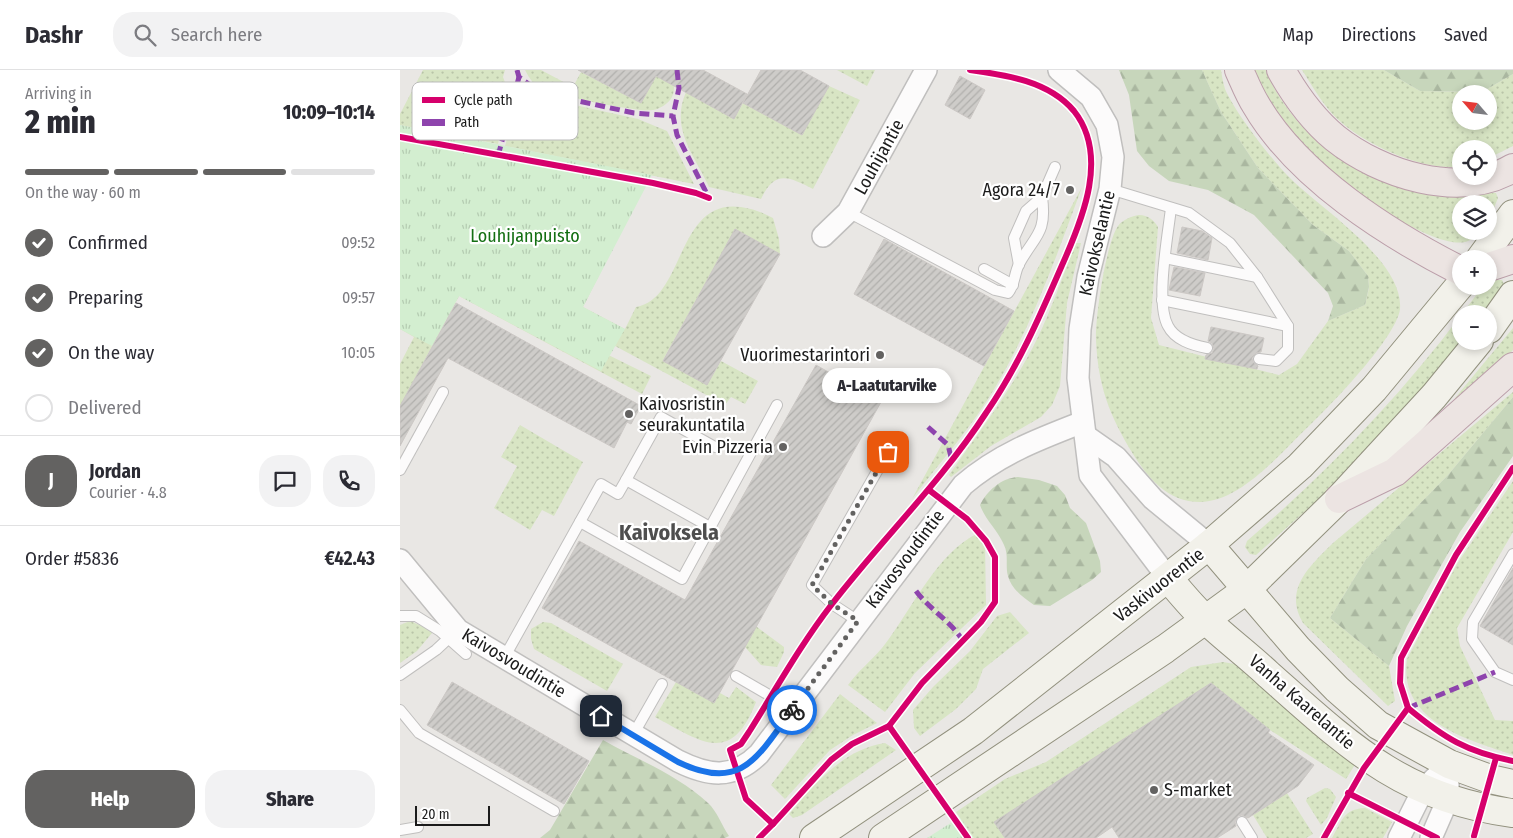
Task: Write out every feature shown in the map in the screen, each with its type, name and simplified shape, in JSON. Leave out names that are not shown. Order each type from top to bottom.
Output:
[{"type":"highway","points":[[1239,70],[1256,105],[1286,147],[1341,197],[1414,247],[1452,266]]},
{"type":"highway","points":[[1280,70],[1294,94],[1314,118],[1334,137],[1358,154],[1391,169],[1445,182],[1478,180],[1504,173],[1513,168]]},
{"type":"highway","points":[[1497,264],[1513,258]]},
{"type":"highway","points":[[1339,499],[1395,472],[1513,367]]},
{"type":"main road","points":[[1487,250],[1513,214]]},
{"type":"main road","name":"Vaskivuorentie","points":[[814,838],[973,731],[1209,545],[1300,466],[1374,390],[1452,295]]},
{"type":"main road","points":[[1497,318],[1513,295]]},
{"type":"main road","points":[[883,838],[1165,649],[1246,590],[1339,499],[1434,396],[1472,350]]},
{"type":"main road","name":"Vanha Kaarelantie","points":[[1209,545],[1298,649],[1337,689],[1378,725],[1449,764],[1490,779],[1513,784]]},
{"type":"main road","name":"Vanha Kaarelantie","points":[[1168,578],[1205,619],[1358,750],[1394,776],[1423,790],[1448,799],[1482,808],[1513,813]]},
{"type":"street","name":"Louhijantie","points":[[823,236],[848,212],[926,70]]},
{"type":"street","name":"Kaivokselantie","points":[[1065,71],[1091,97],[1107,125],[1113,157],[1110,189],[1083,304],[1078,378],[1090,475],[1168,578]]},
{"type":"street","points":[[1085,429],[1116,457],[1153,499],[1209,545]]},
{"type":"street","name":"Kaivosvoudintie","points":[[400,560],[453,634],[504,658],[691,768],[713,774],[727,773],[748,765],[793,709],[963,485],[999,458],[1020,446],[1085,429]]},
{"type":"street","points":[[1399,838],[1423,790],[1449,764]]},
{"type":"street","points":[[1431,838],[1448,799],[1449,764]]},
{"type":"lane","points":[[1019,265],[1014,238],[1026,211],[1042,197],[1054,167]]},
{"type":"lane","points":[[1110,189],[1189,214],[1230,243],[1258,277],[1288,326],[1288,349],[1276,361],[1259,359]]},
{"type":"lane","points":[[848,212],[995,290],[1008,293],[1013,285],[1019,265],[1035,243],[1044,217],[1042,197]]},
{"type":"lane","points":[[1171,208],[1162,300],[1167,326],[1175,335],[1190,344],[1206,348]]},
{"type":"lane","points":[[1165,258],[1258,277]]},
{"type":"lane","points":[[984,269],[1013,285]]},
{"type":"lane","points":[[1162,300],[1288,326]]},
{"type":"lane","points":[[400,470],[443,392]]},
{"type":"lane","points":[[580,522],[682,579],[777,405]]},
{"type":"lane","points":[[504,658],[602,484],[618,494],[661,417],[715,447]]},
{"type":"lane","points":[[858,621],[832,604],[812,585],[888,452]]},
{"type":"lane","points":[[626,480],[710,527]]},
{"type":"lane","points":[[1513,554],[1473,622],[1472,639],[1495,672],[1513,680]]},
{"type":"lane","points":[[400,616],[416,616],[440,631],[453,634],[466,654]]},
{"type":"lane","points":[[400,675],[436,650],[453,634]]},
{"type":"lane","points":[[736,676],[793,709]]},
{"type":"lane","points":[[634,735],[662,684]]},
{"type":"lane","points":[[400,710],[419,733],[554,811]]},
{"type":"lane","points":[[1242,822],[1252,838]]},
{"type":"lane","points":[[400,830],[418,827]]},
{"type":"green space","points":[[423,70],[505,70],[503,77],[505,82],[417,82]]},
{"type":"green space","points":[[525,70],[541,70],[564,82],[533,82]]},
{"type":"green space","points":[[659,70],[673,70],[674,91],[672,97],[658,108],[653,110],[632,109],[578,99],[578,82],[576,82],[581,72],[641,103]]},
{"type":"green space","points":[[837,70],[875,70],[867,86]]},
{"type":"green space","points":[[1119,70],[1202,70],[1221,112],[1258,168],[1313,225],[1349,251],[1368,276],[1369,287],[1365,305],[1328,321],[1333,306],[1328,293],[1254,215],[1208,190],[1169,181],[1149,166],[1137,151],[1129,95]]},
{"type":"green space","points":[[1202,70],[1221,70],[1224,87],[1230,98],[1245,123],[1274,161],[1304,191],[1358,237],[1375,255],[1389,273],[1398,291],[1400,309],[1388,335],[1363,369],[1275,460],[1261,473],[1231,493],[1216,500],[1200,502],[1178,498],[1160,487],[1145,472],[1117,426],[1102,386],[1096,340],[1099,299],[1109,248],[1118,226],[1127,219],[1139,215],[1150,218],[1158,227],[1151,318],[1159,345],[1279,375],[1297,364],[1328,321],[1365,305],[1369,288],[1368,276],[1349,251],[1313,225],[1258,168],[1221,112]]},
{"type":"green space","points":[[1251,70],[1266,70],[1277,93],[1292,114],[1310,134],[1354,168],[1378,180],[1403,189],[1452,196],[1452,240],[1470,240],[1455,242],[1418,230],[1358,195],[1331,175],[1291,136],[1268,104]]},
{"type":"green space","points":[[1302,70],[1384,70],[1420,91],[1452,92],[1452,130],[1498,130],[1498,85],[1494,85],[1513,74],[1513,146],[1497,154],[1497,140],[1452,140],[1452,167],[1415,161],[1381,148],[1352,131],[1330,111]]},
{"type":"green space","points":[[1384,70],[1513,70],[1513,74],[1494,85],[1452,85],[1452,92],[1420,91]]},
{"type":"green space","points":[[829,86],[860,100],[813,189],[790,179],[777,179],[766,189],[761,199],[709,187],[682,130],[682,105],[686,92],[734,119],[743,103],[802,135]]},
{"type":"green space","points":[[412,91],[412,127],[400,125],[400,114]]},
{"type":"green space","points":[[578,106],[638,119],[667,131],[694,184],[505,146],[507,140],[578,140]]},
{"type":"green space","name":"Louhijanpuisto","points":[[400,125],[412,127],[412,140],[476,140],[652,175],[583,307],[625,329],[601,371],[459,296],[432,346],[400,329]]},
{"type":"green space","points":[[477,140],[499,140],[498,144]]},
{"type":"green space","points":[[1082,187],[1044,288],[1022,338],[996,386],[956,444],[912,499]]},
{"type":"green space","points":[[642,191],[583,307],[625,329],[636,307],[652,300],[664,287],[692,233],[704,218],[720,208],[741,207],[773,218],[779,239],[780,254],[735,229],[663,360],[707,385],[721,361],[758,381],[745,404],[731,397],[725,405],[507,288]]},
{"type":"green space","points":[[1488,193],[1496,193],[1497,195],[1479,195]]},
{"type":"green space","points":[[1076,243],[1081,243],[1067,303],[1060,386],[1052,405],[1041,417],[991,446],[951,477],[949,475],[996,409],[1028,357],[1048,315]]},
{"type":"green space","points":[[400,274],[580,341],[651,376],[642,394],[459,296],[400,406],[400,364],[414,337],[400,329]]},
{"type":"green space","points":[[1497,280],[1502,280],[1504,284],[1497,293]]},
{"type":"green space","points":[[1476,295],[1496,295],[1488,305],[1469,305]]},
{"type":"green space","points":[[1452,327],[1453,350],[1435,374],[1364,454],[1311,506],[1256,555],[1250,554],[1245,547],[1247,541],[1305,489],[1360,434],[1413,376]]},
{"type":"green space","points":[[1513,328],[1513,350],[1460,405],[1455,398],[1495,350],[1497,350],[1497,347]]},
{"type":"green space","points":[[1513,392],[1513,397],[1448,475],[1366,559],[1330,618],[1389,666],[1395,701],[1388,706],[1303,623],[1296,599],[1298,589],[1308,569],[1333,543]]},
{"type":"green space","points":[[1513,397],[1513,456],[1460,532],[1407,626],[1389,666],[1330,618],[1366,559],[1448,475]]},
{"type":"green space","points":[[520,425],[583,462],[554,516],[542,510],[530,530],[494,508],[517,466],[501,457]]},
{"type":"green space","points":[[1018,477],[1039,480],[1057,486],[1065,495],[1070,508],[1086,523],[1100,561],[1101,572],[1092,580],[1050,606],[1034,605],[1018,593],[1012,585],[1007,572],[1004,545],[980,505],[995,486],[1006,480]]},
{"type":"green space","points":[[1513,481],[1513,532],[1457,628],[1460,646],[1495,720],[1513,721],[1513,755],[1456,734],[1424,712],[1413,698],[1407,680],[1407,659],[1457,564]]},
{"type":"green space","points":[[979,533],[985,543],[986,605],[915,673],[885,712],[848,685],[882,648],[937,568],[964,542]]},
{"type":"green space","points":[[1010,612],[1029,633],[983,669],[976,689],[956,709],[920,736],[914,728],[913,710],[933,687],[970,651],[997,616]]},
{"type":"green space","points":[[410,621],[429,629],[432,633],[417,651],[400,663],[400,625]]},
{"type":"green space","points":[[749,621],[784,647],[784,652],[777,667],[761,665],[745,647],[751,636]]},
{"type":"green space","points":[[543,622],[551,623],[623,664],[607,691],[534,649],[531,629]]},
{"type":"green space","points":[[1223,662],[1240,665],[1356,763],[1346,779],[1270,730],[1211,683],[994,822],[1005,838],[974,838],[956,812],[1005,779],[1046,762],[1191,667]]},
{"type":"green space","points":[[676,682],[714,702],[720,693],[729,698],[736,687],[756,702],[746,722],[736,735],[725,742],[713,743],[700,740],[655,717]]},
{"type":"green space","points":[[840,694],[877,723],[853,735],[830,750],[785,799],[771,785]]},
{"type":"green space","points":[[603,740],[671,776],[696,793],[711,806],[729,836],[725,838],[540,838],[550,830]]},
{"type":"green space","points":[[885,743],[896,750],[802,815],[793,818],[789,814],[831,769],[843,760],[870,747]]},
{"type":"green space","points":[[1325,788],[1330,789],[1336,797],[1327,818],[1321,825],[1306,801],[1307,798]]},
{"type":"green space","points":[[1287,793],[1313,834],[1306,838],[1267,838],[1253,815]]},
{"type":"green space","points":[[1365,808],[1392,822],[1383,838],[1332,838],[1341,821],[1348,813]]},
{"type":"green space","points":[[960,818],[974,838],[927,838],[957,819]]},
{"type":"building","points":[[578,70],[703,70],[747,94],[734,119],[656,76],[641,103]]},
{"type":"building","points":[[761,70],[800,70],[829,86],[802,135],[743,103]]},
{"type":"building","points":[[960,76],[985,90],[970,119],[945,105]]},
{"type":"building","points":[[1182,227],[1202,231],[1212,238],[1208,260],[1177,253]]},
{"type":"building","points":[[735,229],[780,254],[707,385],[663,361]]},
{"type":"building","points":[[884,239],[1014,311],[984,366],[854,294]]},
{"type":"building","points":[[1174,267],[1205,273],[1200,296],[1169,290]]},
{"type":"building","points":[[456,303],[641,406],[631,424],[627,422],[614,448],[448,358],[400,446],[400,406]]},
{"type":"building","points":[[1211,327],[1264,338],[1261,352],[1256,353],[1252,358],[1253,362],[1258,366],[1257,369],[1205,359],[1206,355],[1212,353],[1214,349],[1212,343],[1208,341]]},
{"type":"building","points":[[816,365],[881,402],[714,703],[542,608],[579,541],[685,600]]},
{"type":"building","points":[[1513,568],[1513,645],[1480,626]]},
{"type":"building","points":[[452,682],[589,761],[564,804],[427,725]]},
{"type":"building","points":[[1211,683],[1270,730],[1268,733],[1314,765],[1298,786],[1248,818],[1242,815],[1238,816],[1235,822],[1236,826],[1217,838],[1119,838],[1112,827],[1096,838],[1005,838],[994,822]]},
{"type":"marked path","points":[[517,70],[519,77],[526,82]]},
{"type":"marked path","points":[[677,70],[679,88],[673,116],[677,135],[709,198]]},
{"type":"marked path","points":[[518,82],[519,77]]},
{"type":"marked path","points":[[578,101],[634,113],[673,116]]},
{"type":"marked path","points":[[498,156],[502,140]]},
{"type":"marked path","points":[[928,427],[948,445],[952,461]]},
{"type":"marked path","points":[[916,591],[953,627],[963,641]]},
{"type":"marked path","points":[[1408,708],[1495,672]]},
{"type":"cycle path","points":[[759,838],[773,824],[746,799],[730,750],[741,744],[799,651],[832,604],[931,487],[969,438],[998,395],[1037,321],[1071,245],[1084,207],[1089,187],[1090,147],[1084,128],[1074,111],[1064,101],[1040,86],[1012,77],[970,70]]},
{"type":"cycle path","points":[[400,137],[412,139]]},
{"type":"cycle path","points":[[416,140],[653,183],[709,198]]},
{"type":"cycle path","points":[[1324,838],[1364,768],[1408,708],[1400,683],[1401,658],[1456,555],[1513,468]]},
{"type":"cycle path","points":[[773,824],[831,760],[852,744],[889,726],[922,683],[981,622],[995,602],[995,557],[986,541],[967,519],[929,490]]},
{"type":"cycle path","points":[[1408,708],[1445,736],[1482,753],[1513,761]]},
{"type":"cycle path","points":[[889,726],[968,838]]},
{"type":"cycle path","points":[[1474,836],[1496,758]]},
{"type":"cycle path","points":[[1348,793],[1437,838]]},
{"type":"way so far","points":[[792,710],[858,621],[832,604],[812,585],[888,452]]},
{"type":"place","name":"Agora 24/7","points":[[1070,190]]},
{"type":"place","name":"Vuorimestarintori","points":[[880,355]]},
{"type":"place","name":"Kaivosristin seurakuntatila","points":[[629,414]]},
{"type":"place","name":"Evin Pizzeria","points":[[783,447]]},
{"type":"place","name":"A-Laatutarvike","points":[[888,452]]},
{"type":"place","name":"S-market","points":[[1154,790]]},
{"type":"district","name":"Kaivoksela","points":[[669,532]]},
{"type":"route","points":[[601,716],[678,762],[702,772],[713,774],[727,773],[748,765],[759,754],[792,710]]}]
